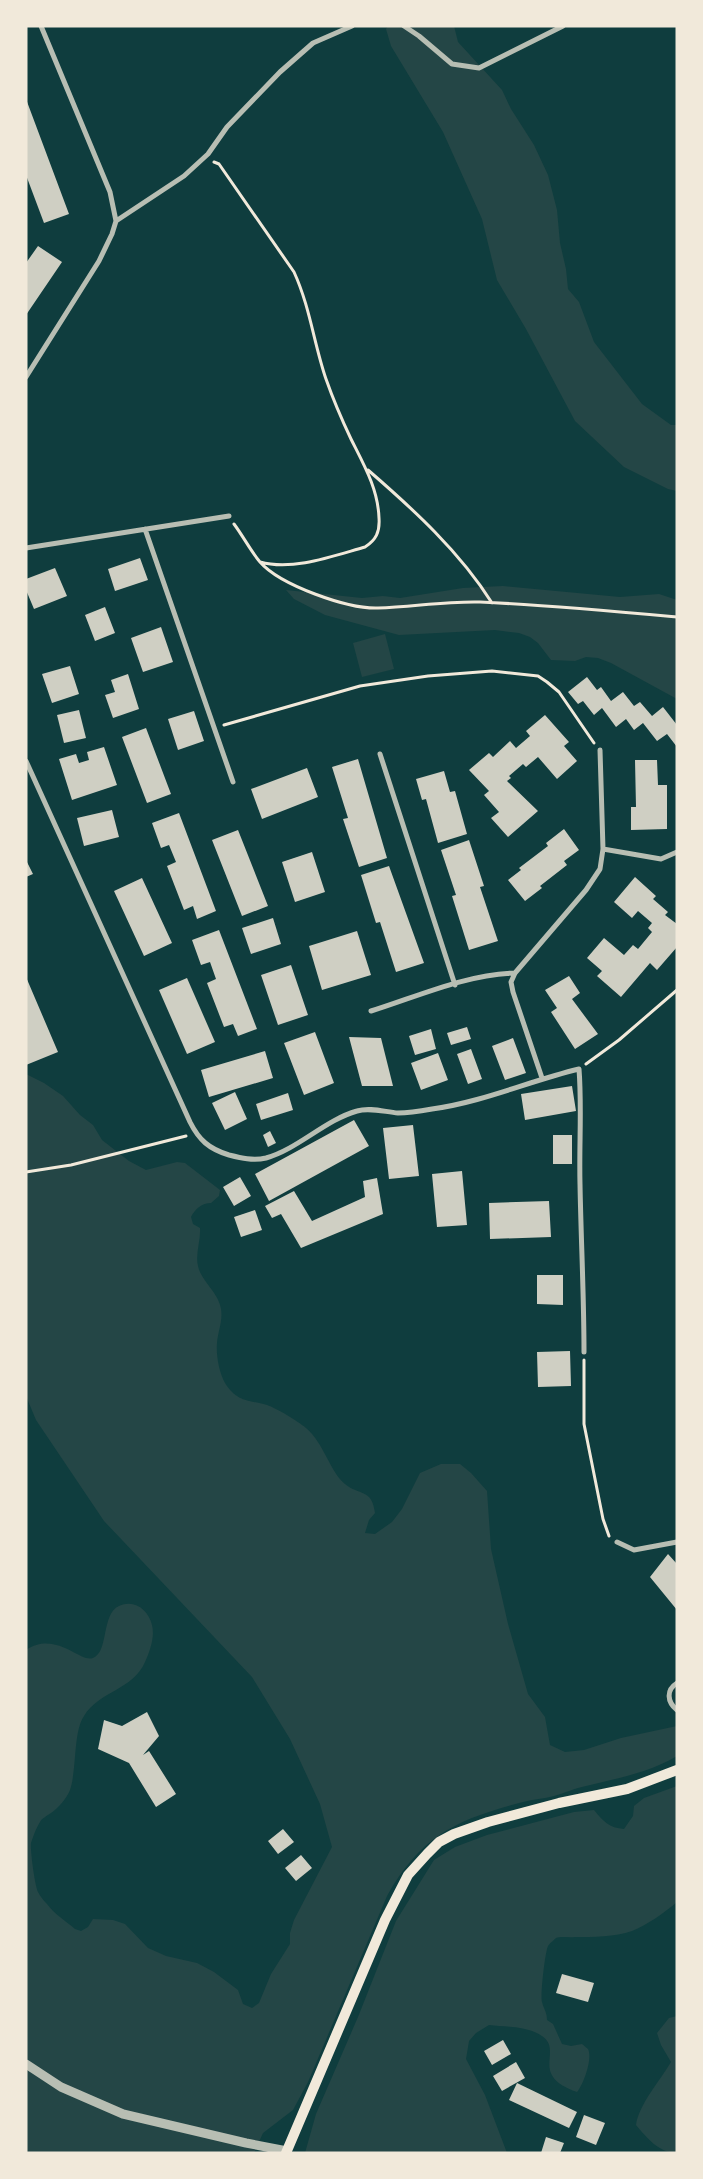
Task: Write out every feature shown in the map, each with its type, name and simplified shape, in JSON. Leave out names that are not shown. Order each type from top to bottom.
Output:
[{"type":"main road","points":[[286,2152],[385,1920],[408,1876],[433,1848],[454,1834],[488,1822],[559,1803],[626,1789],[677,1770]]},
{"type":"street","points":[[26,377],[99,261],[116,221],[110,192],[41,26]]},
{"type":"street","points":[[116,221],[184,176],[205,157],[227,127],[280,72],[314,44],[352,26]]},
{"type":"street","points":[[404,26],[420,36],[452,64],[479,68],[563,26]]},
{"type":"street","points":[[26,548],[229,516]]},
{"type":"street","points":[[145,529],[233,782]]},
{"type":"street","points":[[542,1078],[512,992],[512,982],[515,973],[586,890],[600,869],[603,849],[600,750]]},
{"type":"street","points":[[380,754],[455,985]]},
{"type":"street","points":[[26,761],[196,1134],[203,1142],[222,1153],[246,1159],[266,1158],[340,1117],[359,1110],[398,1113],[434,1109],[516,1088],[542,1078],[578,1069],[581,1091],[580,1183],[584,1283],[584,1352]]},
{"type":"street","points":[[603,849],[661,859],[677,852]]},
{"type":"street","points":[[371,1011],[498,973],[515,973]]},
{"type":"street","points":[[617,1542],[634,1550],[677,1542]]},
{"type":"street","points":[[677,1683],[671,1687],[668,1695],[670,1704],[677,1710]]},
{"type":"street","points":[[26,2064],[61,2087],[123,2114],[270,2151],[286,2152]]},
{"type":"path","points":[[205,157],[219,164],[294,272],[310,312],[326,378],[350,438],[366,468],[377,502],[379,530],[375,540],[365,547],[291,564],[273,566],[260,562]]},
{"type":"path","points":[[366,468],[441,538],[479,583],[492,603]]},
{"type":"path","points":[[229,516],[260,562],[278,578],[318,595],[351,604],[376,608],[458,602],[538,604],[677,617]]},
{"type":"path","points":[[214,728],[290,704],[360,686],[428,676],[492,671],[518,672],[538,676],[559,692],[600,750]]},
{"type":"path","points":[[578,1069],[619,1040],[677,990]]},
{"type":"path","points":[[26,1172],[71,1165],[196,1134]]},
{"type":"path","points":[[584,1352],[584,1424],[603,1518],[609,1536]]},
{"type":"shaded area","points":[[388,26],[454,26],[458,42],[502,90],[511,109],[534,145],[548,175],[557,210],[560,243],[568,289],[579,302],[594,342],[642,404],[671,425],[677,425],[677,491],[668,489],[624,467],[575,421],[526,329],[497,280],[482,219],[443,132],[391,46],[386,29]]},
{"type":"shaded area","points":[[503,586],[620,597],[659,594],[677,600],[677,699],[611,663],[598,658],[586,657],[575,661],[551,660],[538,643],[530,637],[519,633],[495,630],[399,635],[325,615],[294,599],[286,590],[362,598],[383,596],[400,598],[463,588]]},
{"type":"shaded area","points":[[385,634],[394,669],[362,677],[353,643]]},
{"type":"shaded area","points":[[26,1074],[63,1096],[80,1115],[93,1125],[102,1140],[129,1161],[146,1170],[177,1162],[185,1163],[220,1190],[219,1196],[211,1203],[199,1207],[191,1217],[193,1224],[200,1228],[198,1266],[220,1303],[221,1318],[217,1348],[218,1364],[223,1379],[234,1394],[249,1401],[276,1409],[298,1422],[312,1434],[340,1479],[350,1488],[368,1496],[371,1500],[375,1513],[369,1520],[365,1533],[375,1534],[392,1522],[402,1509],[420,1473],[441,1464],[460,1464],[487,1491],[491,1549],[508,1624],[528,1694],[545,1717],[550,1745],[565,1752],[584,1750],[621,1738],[677,1726],[677,1756],[666,1762],[633,1774],[479,1815],[443,1832],[413,1858],[387,1896],[308,2082],[293,2110],[263,2133],[254,2153],[26,2153],[26,1650],[37,1645],[57,1645],[81,1656],[93,1658],[98,1654],[104,1641],[107,1624],[113,1610],[125,1604],[140,1607],[152,1625],[152,1644],[140,1671],[133,1679],[98,1701],[84,1716],[78,1731],[74,1772],[70,1790],[59,1806],[43,1818],[31,1843],[33,1868],[38,1892],[53,1911],[75,1929],[81,1931],[88,1927],[93,1919],[113,1920],[125,1924],[148,1948],[166,1956],[197,1963],[214,1972],[238,1990],[243,2004],[252,2008],[259,2003],[271,1974],[290,1944],[290,1933],[294,1920],[332,1847],[320,1804],[290,1739],[252,1677],[104,1521],[36,1420],[26,1396]]},
{"type":"shaded area","points":[[677,1786],[677,1902],[655,1918],[632,1931],[604,1936],[558,1937],[548,1946],[542,1984],[542,1998],[547,2020],[553,2024],[562,2044],[571,2046],[582,2044],[588,2049],[589,2053],[587,2072],[577,2092],[562,2085],[554,2078],[550,2071],[550,2049],[548,2042],[542,2036],[530,2030],[489,2025],[476,2033],[469,2041],[466,2059],[485,2095],[507,2153],[305,2153],[316,2114],[358,2017],[396,1921],[434,1860],[455,1847],[487,1835],[574,1812],[594,1810],[607,1823],[624,1829],[633,1816],[634,1806],[644,1798]]},
{"type":"shaded area","points":[[677,2016],[677,2153],[659,2148],[636,2125],[645,2101],[671,2062],[661,2045],[657,2033],[669,2018]]},
{"type":"building","points":[[26,99],[69,214],[44,223],[26,175]]},
{"type":"building","points":[[38,246],[62,262],[26,315],[26,263]]},
{"type":"building","points":[[140,558],[148,580],[115,591],[108,569]]},
{"type":"building","points":[[55,568],[67,596],[34,609],[26,590],[26,579]]},
{"type":"building","points":[[105,607],[115,633],[95,641],[85,615]]},
{"type":"building","points":[[161,627],[173,662],[143,672],[131,638]]},
{"type":"building","points":[[70,666],[79,694],[52,703],[42,674]]},
{"type":"building","points":[[128,674],[139,709],[113,718],[105,695],[115,692],[111,680]]},
{"type":"building","points":[[587,677],[597,690],[601,687],[611,701],[623,692],[634,706],[640,702],[652,716],[663,707],[677,725],[677,747],[667,734],[657,741],[643,723],[634,730],[626,719],[616,727],[602,708],[594,715],[583,701],[578,704],[568,692]]},
{"type":"building","points":[[79,710],[86,738],[64,743],[57,715]]},
{"type":"building","points":[[194,711],[204,741],[178,750],[168,719]]},
{"type":"building","points":[[545,715],[569,742],[564,746],[577,761],[557,779],[538,757],[526,767],[523,764],[509,776],[511,778],[507,781],[538,811],[508,837],[491,818],[499,812],[484,795],[489,791],[469,770],[489,753],[493,757],[510,741],[516,748],[530,736],[526,731]]},
{"type":"building","points":[[146,728],[171,794],[147,803],[122,737]]},
{"type":"building","points":[[104,747],[117,785],[72,800],[59,759],[76,754],[79,763],[89,760],[87,752]]},
{"type":"building","points":[[358,759],[387,858],[359,867],[343,819],[348,818],[332,767]]},
{"type":"building","points":[[635,760],[657,760],[658,785],[667,785],[667,829],[631,830],[631,807],[636,807]]},
{"type":"building","points":[[307,768],[318,797],[262,819],[251,789]]},
{"type":"building","points":[[444,771],[450,792],[455,791],[467,834],[438,843],[426,799],[422,800],[416,779]]},
{"type":"building","points":[[112,810],[119,837],[84,846],[77,818]]},
{"type":"building","points":[[179,813],[216,911],[197,919],[193,906],[184,910],[167,866],[176,862],[169,845],[161,848],[152,823]]},
{"type":"building","points":[[564,829],[579,850],[564,861],[567,865],[540,886],[542,888],[525,901],[508,880],[521,870],[519,868],[548,846],[546,843]]},
{"type":"building","points":[[238,830],[268,906],[242,916],[212,840]]},
{"type":"building","points":[[469,840],[484,886],[480,887],[498,941],[469,950],[452,896],[456,895],[441,850]]},
{"type":"building","points":[[312,852],[325,892],[295,902],[282,862]]},
{"type":"building","points":[[26,860],[33,874],[26,877]]},
{"type":"building","points":[[389,866],[424,963],[396,972],[380,922],[376,923],[361,875]]},
{"type":"building","points":[[635,877],[656,896],[653,899],[668,912],[665,915],[677,924],[677,947],[657,970],[650,963],[621,997],[597,976],[602,971],[587,958],[604,938],[624,955],[633,945],[638,949],[652,932],[648,928],[652,923],[638,911],[632,918],[614,902]]},
{"type":"building","points":[[142,878],[172,943],[144,956],[114,891]]},
{"type":"building","points":[[273,918],[281,944],[251,954],[242,928]]},
{"type":"building","points":[[219,930],[257,1029],[238,1036],[233,1024],[224,1027],[207,983],[216,979],[210,962],[201,965],[192,940]]},
{"type":"building","points":[[357,931],[371,975],[322,990],[309,946]]},
{"type":"building","points":[[291,965],[308,1015],[278,1025],[261,975]]},
{"type":"building","points":[[569,976],[580,993],[572,999],[598,1034],[575,1049],[551,1012],[557,1008],[545,990]]},
{"type":"building","points":[[26,977],[58,1052],[26,1065]]},
{"type":"building","points":[[187,978],[215,1042],[187,1054],[159,990]]},
{"type":"building","points":[[467,1027],[471,1039],[451,1045],[447,1033]]},
{"type":"building","points":[[431,1029],[436,1049],[415,1055],[409,1036]]},
{"type":"building","points":[[315,1032],[334,1083],[304,1095],[284,1043]]},
{"type":"building","points":[[349,1037],[381,1038],[393,1086],[362,1086]]},
{"type":"building","points":[[513,1038],[526,1073],[505,1080],[492,1046]]},
{"type":"building","points":[[471,1049],[482,1079],[468,1084],[457,1054]]},
{"type":"building","points":[[265,1051],[273,1078],[209,1097],[201,1070]]},
{"type":"building","points":[[438,1053],[448,1080],[421,1090],[411,1063]]},
{"type":"building","points":[[572,1086],[576,1111],[525,1120],[521,1094]]},
{"type":"building","points":[[235,1092],[247,1119],[225,1130],[212,1103]]},
{"type":"building","points":[[288,1093],[293,1110],[261,1120],[256,1104]]},
{"type":"building","points":[[354,1120],[369,1146],[269,1201],[255,1174]]},
{"type":"building","points":[[413,1125],[419,1176],[389,1179],[383,1128]]},
{"type":"building","points":[[270,1131],[276,1143],[268,1147],[263,1135]]},
{"type":"building","points":[[553,1135],[572,1135],[572,1164],[553,1164]]},
{"type":"building","points":[[462,1171],[467,1225],[437,1227],[432,1174]]},
{"type":"building","points":[[240,1177],[251,1196],[234,1206],[223,1187]]},
{"type":"building","points":[[377,1178],[383,1214],[301,1248],[281,1214],[272,1218],[265,1206],[294,1191],[312,1221],[365,1197],[363,1181]]},
{"type":"building","points":[[549,1201],[551,1237],[490,1239],[489,1203]]},
{"type":"building","points":[[255,1210],[262,1230],[241,1237],[234,1217]]},
{"type":"building","points":[[537,1275],[563,1275],[563,1305],[537,1304]]},
{"type":"building","points":[[570,1351],[571,1386],[538,1387],[537,1352]]},
{"type":"building","points":[[668,1554],[677,1564],[677,1610],[650,1577]]},
{"type":"building","points":[[147,1712],[159,1736],[143,1755],[149,1751],[176,1794],[156,1807],[129,1763],[98,1749],[104,1720],[122,1726]]},
{"type":"building","points":[[283,1829],[294,1842],[278,1854],[268,1841]]},
{"type":"building","points":[[301,1855],[312,1868],[296,1881],[285,1868]]},
{"type":"building","points":[[562,1974],[594,1983],[588,2002],[556,1993]]},
{"type":"building","points":[[503,2040],[511,2054],[492,2065],[484,2051]]},
{"type":"building","points":[[516,2062],[525,2078],[502,2091],[493,2076]]},
{"type":"building","points":[[517,2083],[577,2112],[569,2128],[509,2100]]},
{"type":"building","points":[[584,2115],[605,2123],[596,2145],[576,2137]]},
{"type":"building","points":[[546,2137],[564,2143],[560,2153],[541,2153]]}]
